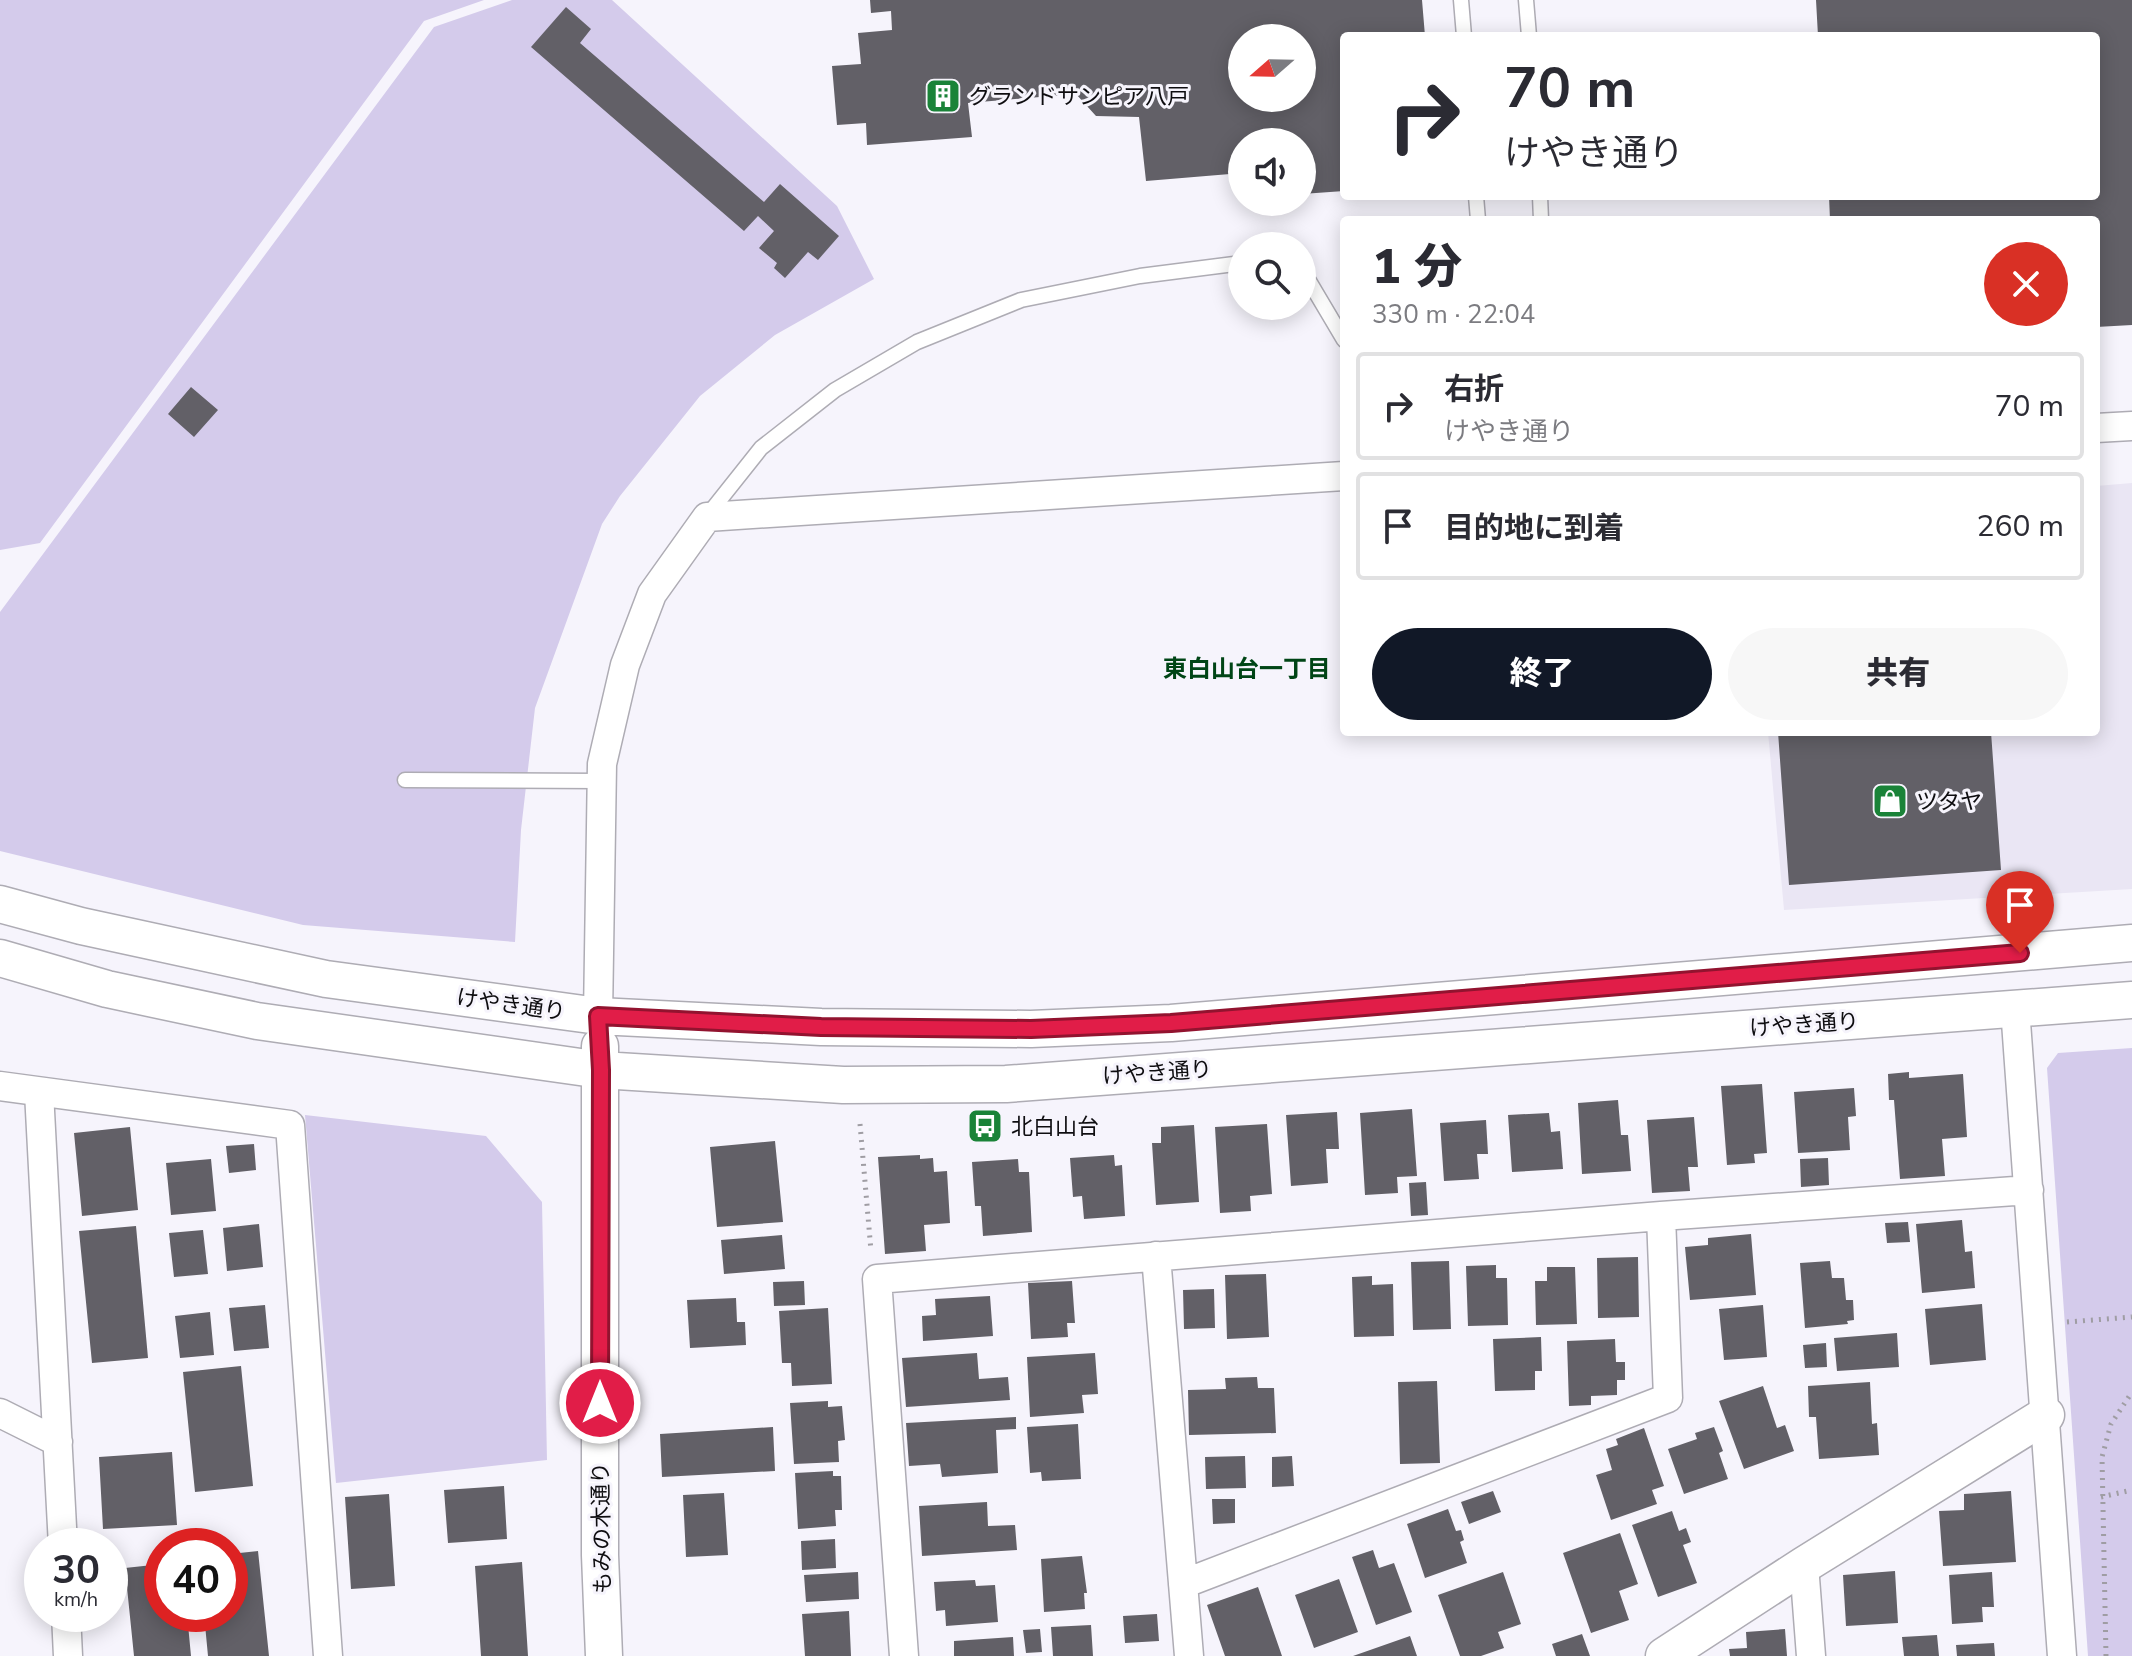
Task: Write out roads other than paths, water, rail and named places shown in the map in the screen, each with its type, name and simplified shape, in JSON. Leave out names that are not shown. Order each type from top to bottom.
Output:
[{"type":"street","points":[[2100,428],[2132,426]]},
{"type":"street","points":[[598,1016],[602,764],[625,665],[652,594],[707,517],[1340,476]]},
{"type":"street","name":"けやき通り","points":[[0,904],[81,926],[326,979],[598,1016],[836,1028],[1031,1029],[1171,1023],[2132,943]]},
{"type":"street","name":"けやき通り","points":[[0,958],[107,989],[257,1021],[601,1070],[843,1085],[1006,1084],[2132,1000]]},
{"type":"street","points":[[2015,1008],[2062,1656]]},
{"type":"street","name":"もみの木通り","points":[[598,1016],[601,1070],[600,1555],[604,1656]]},
{"type":"street","points":[[0,1086],[290,1125],[328,1656]]},
{"type":"street","points":[[39,1092],[62,1528]]},
{"type":"street","points":[[904,1656],[877,1279],[1661,1216],[2029,1190]]},
{"type":"street","points":[[1183,1584],[1668,1398],[1661,1216]]},
{"type":"street","points":[[1156,1256],[1189,1656]]},
{"type":"street","points":[[0,1413],[58,1442]]},
{"type":"street","points":[[1664,1656],[2046,1415]]},
{"type":"street","points":[[1804,1565],[1811,1656]]},
{"type":"street","points":[[67,1632],[68,1656]]},
{"type":"lane","points":[[1461,0],[1464,32]]},
{"type":"lane","points":[[1526,0],[1529,32]]},
{"type":"lane","points":[[707,517],[761,448],[835,390],[917,342],[1021,300],[1140,276],[1228,265]]},
{"type":"lane","points":[[1316,293],[1340,333]]},
{"type":"lane","points":[[405,780],[601,781]]},
{"type":"place","name":"グランドサンピア八戸","points":[[943,96]]},
{"type":"place","name":"ツタヤ","points":[[1890,801]]},
{"type":"place","name":"北白山台","points":[[985,1126]]},
{"type":"district","name":"東白山台一丁目","points":[[1247,669]]}]
